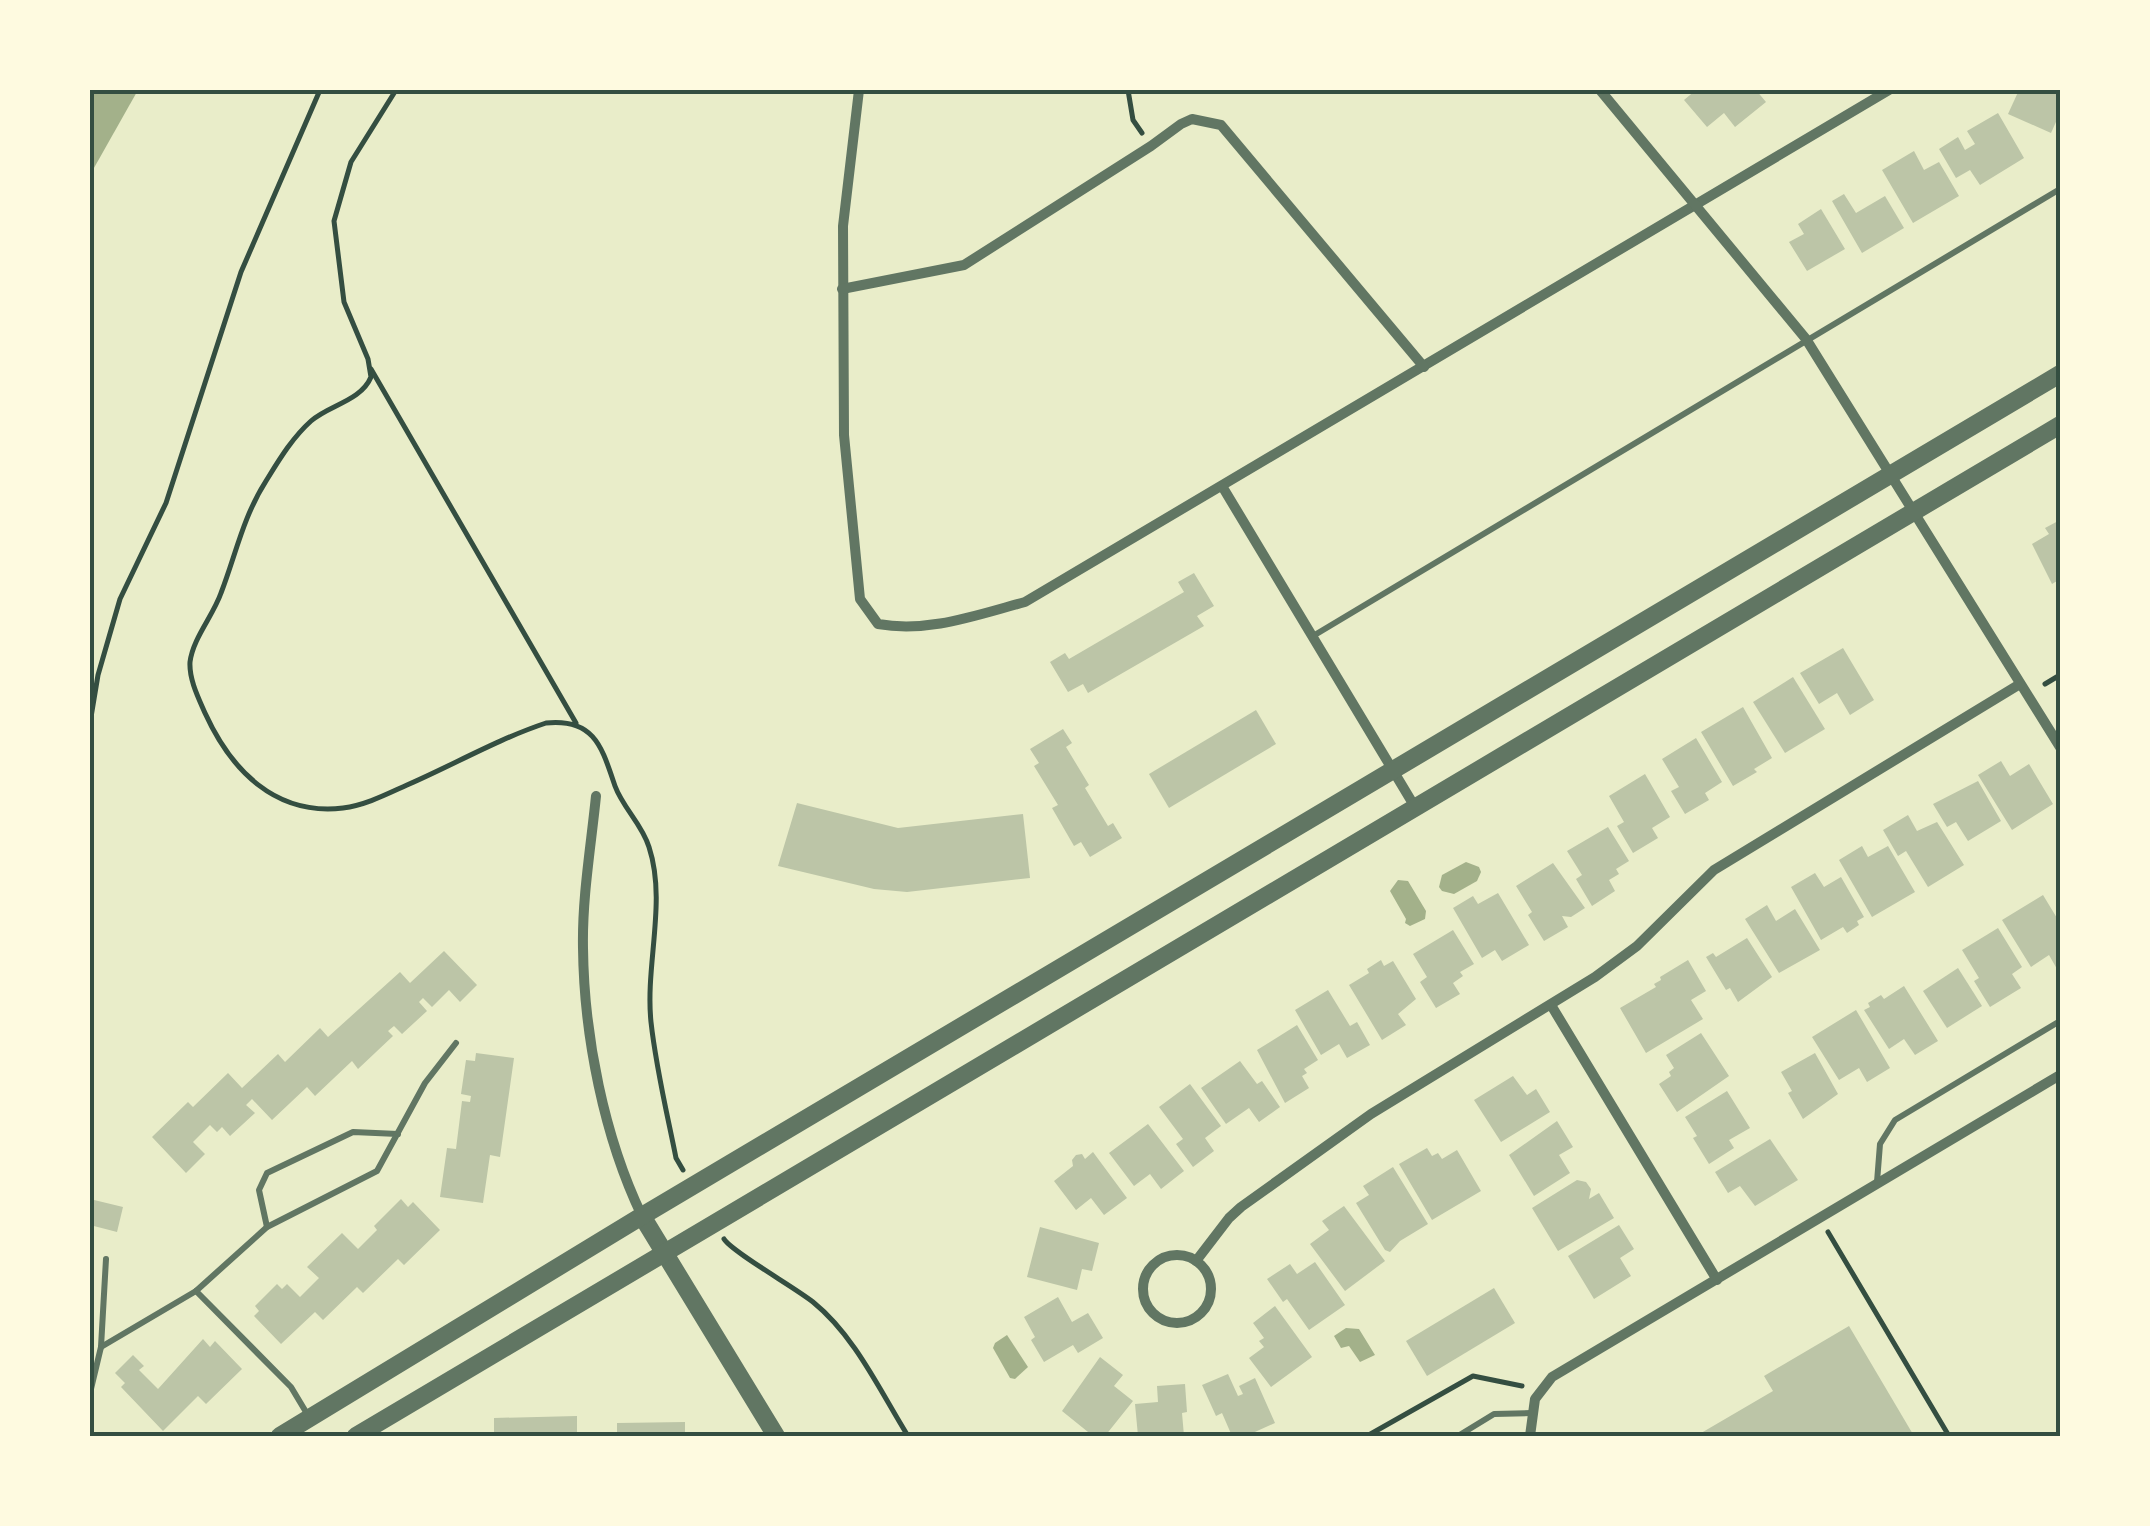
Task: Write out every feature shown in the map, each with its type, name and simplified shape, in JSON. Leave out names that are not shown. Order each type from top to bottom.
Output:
[{"type":"street","points":[[859,90],[843,226],[844,435],[860,599],[878,624],[901,628],[926,628],[1025,602],[1889,90]]},
{"type":"street","points":[[1600,90],[1806,339],[2060,747]]},
{"type":"street","points":[[842,288],[964,265],[1192,119],[1221,125],[1424,367]]},
{"type":"street","points":[[280,1436],[642,1216],[2060,374]]},
{"type":"street","points":[[356,1436],[2060,424]]},
{"type":"street","points":[[1222,486],[1415,807]]},
{"type":"street","points":[[1196,1261],[1228,1218],[1270,1186],[1371,1114],[1551,1005],[1637,946],[1714,870],[2020,684]]},
{"type":"street","points":[[596,796],[585,905],[586,988],[614,1150],[642,1216],[776,1436]]},
{"type":"street","points":[[1551,1005],[1716,1280]]},
{"type":"street","points":[[1530,1436],[1531,1413],[1539,1392],[1574,1362],[2060,1075]]},
{"type":"street","points":[[1174,1255],[1196,1261],[1211,1283],[1207,1307],[1189,1322],[1176,1324],[1154,1315],[1143,1292],[1149,1270],[1162,1258],[1174,1255]]},
{"type":"lane","points":[[1312,636],[2060,189]]},
{"type":"lane","points":[[1877,1184],[1880,1144],[1895,1120],[2060,1021]]},
{"type":"lane","points":[[101,1347],[196,1291],[267,1227],[376,1171],[426,1083],[456,1043]]},
{"type":"lane","points":[[267,1227],[259,1190],[266,1173],[353,1132],[399,1134]]},
{"type":"lane","points":[[90,1393],[101,1347],[106,1259]]},
{"type":"lane","points":[[196,1291],[291,1387],[310,1418]]},
{"type":"lane","points":[[1458,1436],[1494,1414],[1531,1413]]},
{"type":"path","points":[[90,723],[98,675],[120,599],[166,504],[242,272],[320,90]]},
{"type":"path","points":[[396,90],[351,162],[334,222],[344,302],[370,368],[578,726]]},
{"type":"path","points":[[1128,90],[1133,120],[1151,146]]},
{"type":"path","points":[[370,368],[367,386],[320,413],[292,441],[246,516],[220,596],[190,663],[198,696],[223,748],[238,768],[270,794],[296,804],[328,809],[368,802],[546,723],[564,721],[578,726],[601,745],[616,791],[649,848],[654,884],[651,1020],[676,1158],[693,1186]]},
{"type":"path","points":[[2045,684],[2060,676]]},
{"type":"path","points":[[1820,1219],[1948,1436]]},
{"type":"path","points":[[714,1223],[729,1247],[815,1303],[832,1321],[908,1436]]},
{"type":"path","points":[[1367,1436],[1472,1376],[1539,1392]]},
{"type":"shaded area","points":[[90,90],[138,90],[90,175]]},
{"type":"shaded area","points":[[1466,862],[1479,867],[1477,881],[1454,894],[1442,891],[1442,875]]},
{"type":"shaded area","points":[[1398,880],[1408,881],[1426,911],[1425,919],[1410,926],[1390,891]]},
{"type":"shaded area","points":[[1346,1328],[1359,1329],[1375,1355],[1360,1362],[1349,1346],[1341,1348],[1334,1336]]},
{"type":"shaded area","points":[[1007,1335],[1028,1367],[1015,1379],[1010,1378],[993,1348]]},
{"type":"building","points":[[1696,90],[1756,90],[1766,102],[1735,127],[1724,113],[1707,127],[1684,100]]},
{"type":"building","points":[[2019,90],[2060,90],[2060,113],[2051,133],[2008,114]]},
{"type":"building","points":[[1998,113],[2024,158],[1980,185],[1970,170],[1956,178],[1939,149],[1958,137],[1965,150],[1975,144],[1967,131]]},
{"type":"building","points":[[1914,151],[1924,170],[1939,162],[1959,196],[1913,223],[1882,170]]},
{"type":"building","points":[[1844,194],[1856,213],[1885,196],[1904,228],[1862,253],[1832,201]]},
{"type":"building","points":[[1821,209],[1845,249],[1807,271],[1789,242],[1804,234],[1798,224]]},
{"type":"building","points":[[2060,520],[2060,586],[2057,581],[2052,584],[2032,544],[2049,534],[2045,528]]},
{"type":"building","points":[[1194,573],[1214,606],[1197,616],[1204,626],[1088,693],[1083,684],[1068,692],[1050,662],[1065,653],[1069,659],[1184,592],[1178,582]]},
{"type":"building","points":[[1843,648],[1874,700],[1850,715],[1837,693],[1819,704],[1800,673]]},
{"type":"building","points":[[1793,677],[1825,729],[1785,753],[1753,702]]},
{"type":"building","points":[[1743,707],[1772,758],[1733,786],[1701,732]]},
{"type":"building","points":[[1256,710],[1276,744],[1169,808],[1149,774]]},
{"type":"building","points":[[1063,729],[1072,743],[1066,747],[1089,785],[1085,788],[1108,826],[1113,823],[1122,838],[1090,857],[1081,842],[1074,846],[1052,808],[1058,805],[1034,766],[1039,763],[1030,749]]},
{"type":"building","points":[[1696,738],[1722,782],[1705,793],[1709,800],[1685,814],[1671,791],[1679,787],[1662,759]]},
{"type":"building","points":[[2001,761],[2010,776],[2029,764],[2053,804],[2012,830],[1978,775]]},
{"type":"building","points":[[1645,774],[1670,817],[1652,828],[1658,838],[1633,853],[1617,826],[1624,822],[1609,796]]},
{"type":"building","points":[[1978,781],[2001,821],[1968,841],[1956,822],[1947,827],[1933,804]]},
{"type":"building","points":[[797,803],[898,828],[1023,814],[1030,878],[907,892],[874,889],[778,866]]},
{"type":"building","points":[[1908,815],[1917,831],[1937,822],[1964,865],[1928,887],[1906,851],[1898,856],[1883,830]]},
{"type":"building","points":[[1608,827],[1629,861],[1616,869],[1619,874],[1609,880],[1615,891],[1592,906],[1576,879],[1582,875],[1567,851]]},
{"type":"building","points":[[1862,846],[1868,857],[1888,846],[1915,892],[1872,917],[1839,860]]},
{"type":"building","points":[[1553,863],[1585,908],[1571,917],[1562,916],[1568,927],[1544,941],[1516,886]]},
{"type":"building","points":[[1815,873],[1824,887],[1841,877],[1864,917],[1857,921],[1859,925],[1847,933],[1843,927],[1821,940],[1791,887]]},
{"type":"building","points":[[1498,893],[1529,945],[1502,961],[1495,950],[1482,958],[1453,908],[1473,896],[1478,904]]},
{"type":"building","points":[[2043,895],[2060,923],[2057,969],[2049,955],[2031,967],[2002,920]]},
{"type":"building","points":[[1767,905],[1776,921],[1795,909],[1820,950],[1779,973],[1745,919]]},
{"type":"building","points":[[1998,928],[2022,967],[2012,974],[2021,988],[1990,1007],[1962,950]]},
{"type":"building","points":[[1453,930],[1474,964],[1460,972],[1463,976],[1453,983],[1460,994],[1436,1008],[1420,982],[1427,977],[1413,954]]},
{"type":"building","points":[[1747,938],[1772,977],[1738,1002],[1706,957],[1713,953],[1716,957]]},
{"type":"building","points":[[444,951],[477,985],[460,1002],[449,990],[432,1007],[423,998],[419,1002],[427,1011],[402,1034],[394,1026],[388,1031],[393,1036],[358,1069],[352,1061],[315,1096],[307,1087],[272,1120],[252,1099],[246,1105],[255,1113],[230,1136],[222,1127],[217,1132],[210,1125],[193,1142],[205,1154],[186,1173],[152,1137],[188,1102],[193,1107],[228,1073],[242,1088],[278,1054],[285,1062],[320,1028],[328,1037],[400,972],[410,983]]},
{"type":"building","points":[[1381,960],[1384,966],[1393,961],[1416,999],[1398,1014],[1406,1025],[1382,1040],[1349,985]]},
{"type":"building","points":[[1688,960],[1706,991],[1691,1000],[1703,1019],[1646,1053],[1620,1008],[1656,987],[1660,977]]},
{"type":"building","points":[[1958,968],[1982,1006],[1947,1028],[1923,991]]},
{"type":"building","points":[[1904,986],[1938,1041],[1915,1055],[1904,1039],[1889,1049],[1864,1010],[1881,995],[1884,999]]},
{"type":"building","points":[[1328,990],[1350,1026],[1357,1022],[1370,1045],[1347,1058],[1339,1044],[1321,1055],[1295,1010]]},
{"type":"building","points":[[1856,1010],[1890,1068],[1867,1082],[1859,1068],[1839,1080],[1812,1037]]},
{"type":"building","points":[[1297,1025],[1318,1060],[1304,1069],[1307,1073],[1302,1076],[1309,1088],[1285,1103],[1257,1050]]},
{"type":"building","points":[[1701,1033],[1729,1076],[1677,1112],[1659,1084],[1671,1076],[1669,1072],[1674,1068],[1666,1055]]},
{"type":"building","points":[[476,1053],[514,1058],[500,1157],[490,1155],[483,1203],[440,1197],[447,1148],[456,1149],[462,1101],[470,1102],[471,1096],[461,1094],[466,1060],[475,1061]]},
{"type":"building","points":[[1815,1053],[1838,1094],[1803,1119],[1781,1072]]},
{"type":"building","points":[[1240,1061],[1257,1084],[1262,1081],[1280,1107],[1259,1122],[1249,1108],[1226,1124],[1201,1088]]},
{"type":"building","points":[[1513,1076],[1527,1095],[1536,1089],[1550,1112],[1501,1142],[1474,1100]]},
{"type":"building","points":[[1190,1084],[1221,1126],[1205,1138],[1214,1151],[1193,1167],[1176,1144],[1183,1139],[1159,1107]]},
{"type":"building","points":[[1727,1091],[1750,1128],[1729,1140],[1734,1148],[1709,1164],[1685,1117]]},
{"type":"building","points":[[1557,1121],[1573,1147],[1559,1155],[1570,1173],[1534,1196],[1509,1155]]},
{"type":"building","points":[[1148,1124],[1184,1171],[1161,1189],[1150,1174],[1134,1186],[1109,1153]]},
{"type":"building","points":[[1770,1139],[1798,1180],[1755,1206],[1740,1186],[1728,1193],[1715,1172]]},
{"type":"building","points":[[1427,1148],[1432,1156],[1438,1153],[1442,1159],[1457,1150],[1481,1191],[1432,1220],[1399,1164]]},
{"type":"building","points":[[1093,1152],[1127,1198],[1104,1215],[1091,1198],[1076,1210],[1054,1181],[1073,1166],[1076,1155],[1082,1154],[1085,1159]]},
{"type":"building","points":[[1393,1167],[1428,1224],[1390,1252],[1356,1203],[1369,1195],[1363,1186]]},
{"type":"building","points":[[1577,1180],[1586,1182],[1591,1189],[1589,1199],[1599,1193],[1614,1218],[1558,1251],[1532,1208]]},
{"type":"building","points":[[90,1199],[123,1207],[117,1232],[90,1225]]},
{"type":"building","points":[[401,1199],[408,1207],[413,1202],[440,1230],[404,1265],[398,1259],[363,1293],[357,1287],[323,1320],[315,1312],[281,1344],[254,1316],[259,1311],[255,1306],[277,1284],[282,1289],[287,1284],[300,1297],[319,1278],[307,1267],[342,1233],[358,1249]]},
{"type":"building","points":[[1344,1206],[1385,1261],[1345,1291],[1310,1244],[1329,1230],[1322,1221]]},
{"type":"building","points":[[1619,1225],[1634,1249],[1620,1258],[1631,1276],[1594,1299],[1568,1256]]},
{"type":"building","points":[[1040,1227],[1099,1243],[1092,1271],[1082,1269],[1077,1290],[1027,1277]]},
{"type":"building","points":[[1315,1262],[1345,1305],[1309,1330],[1267,1279],[1290,1264],[1297,1274]]},
{"type":"building","points":[[1494,1288],[1515,1323],[1427,1376],[1406,1341]]},
{"type":"building","points":[[1058,1297],[1072,1322],[1088,1313],[1103,1338],[1078,1353],[1073,1345],[1044,1362],[1024,1317]]},
{"type":"building","points":[[1275,1306],[1312,1357],[1271,1387],[1249,1358],[1264,1347],[1259,1341],[1264,1338],[1253,1323]]},
{"type":"building","points":[[1849,1326],[1914,1436],[1696,1436],[1773,1391],[1764,1376]]},
{"type":"building","points":[[203,1339],[210,1347],[215,1341],[242,1369],[206,1404],[198,1396],[163,1431],[121,1387],[125,1383],[115,1373],[133,1355],[144,1366],[139,1370],[158,1389]]},
{"type":"building","points":[[1100,1357],[1123,1375],[1114,1386],[1133,1401],[1105,1436],[1093,1436],[1062,1411]]},
{"type":"building","points":[[1228,1374],[1238,1396],[1243,1394],[1239,1386],[1255,1378],[1275,1423],[1246,1436],[1232,1436],[1222,1413],[1216,1416],[1202,1385]]},
{"type":"building","points":[[1185,1384],[1184,1436],[1138,1436],[1135,1404],[1158,1402],[1157,1386]]},
{"type":"building","points":[[577,1416],[577,1436],[494,1436],[494,1418]]},
{"type":"building","points":[[685,1422],[685,1436],[617,1436],[617,1423]]}]
